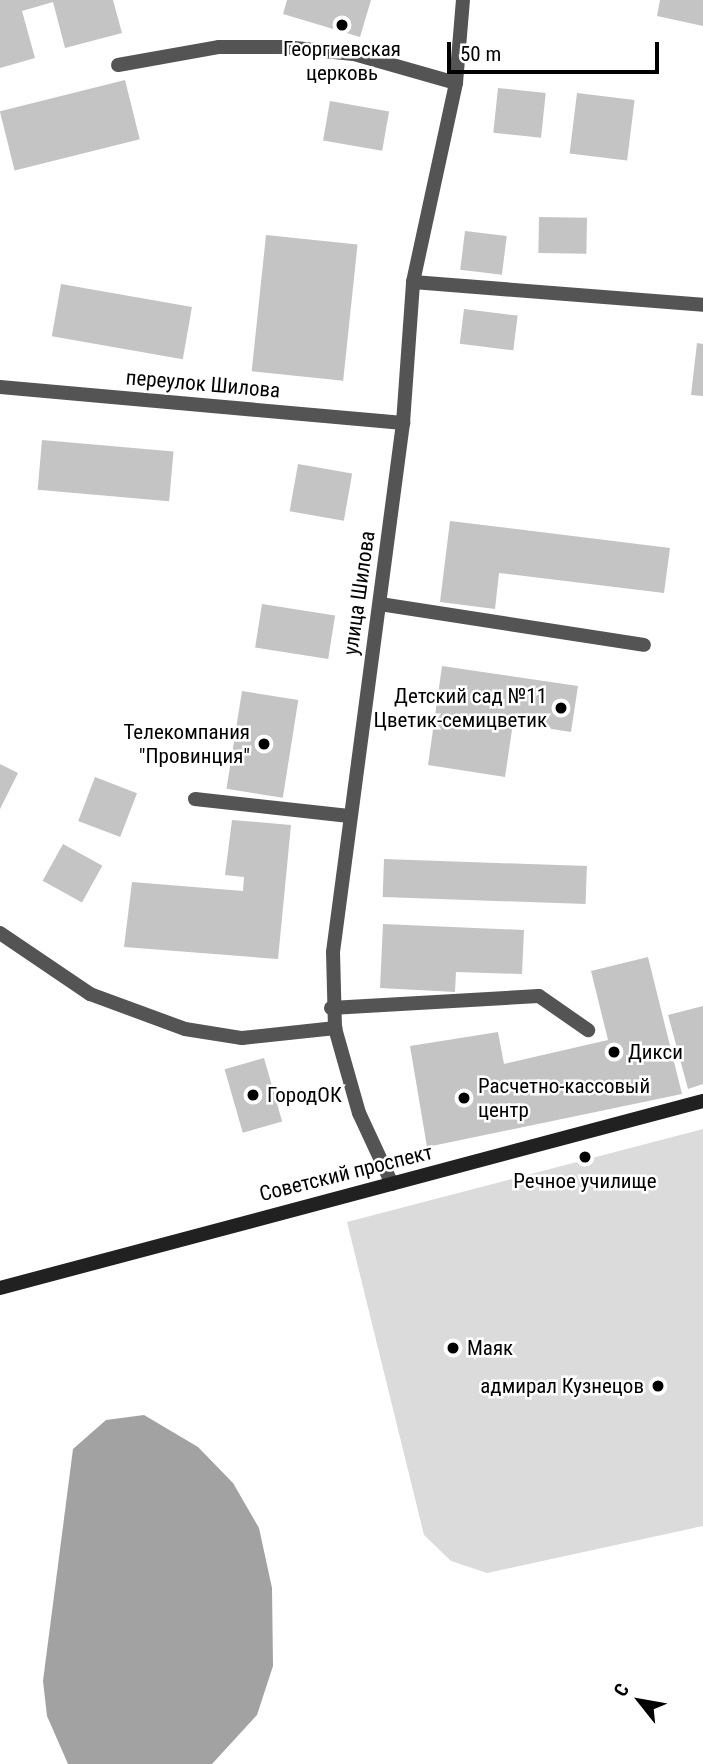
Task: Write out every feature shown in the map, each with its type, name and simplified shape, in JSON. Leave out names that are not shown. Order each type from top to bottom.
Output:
[{"type":"main road","name":"Советский проспект","points":[[0,1288],[703,1101]]},
{"type":"street","name":"улица Шилова","points":[[392,1184],[359,1113],[331,1007],[349,816],[403,424],[413,282],[456,83],[463,0]]},
{"type":"street","points":[[118,65],[219,47],[285,47],[354,54],[456,83]]},
{"type":"street","points":[[413,282],[703,304]]},
{"type":"street","name":"переулок Шилова","points":[[0,387],[403,424]]},
{"type":"street","points":[[380,604],[644,645]]},
{"type":"street","points":[[195,799],[349,816]]},
{"type":"street","points":[[0,933],[90,994],[185,1029],[242,1038],[335,1028]]},
{"type":"street","points":[[331,1007],[539,996],[588,1030]]},
{"type":"shaded area","points":[[703,1129],[703,1526],[487,1573],[451,1561],[424,1535],[347,1222]]},
{"type":"shaded area","points":[[144,1415],[198,1447],[233,1483],[259,1528],[272,1588],[273,1666],[257,1715],[212,1764],[68,1764],[47,1716],[43,1681],[73,1449],[106,1420]]},
{"type":"building","points":[[0,0],[113,0],[122,33],[65,48],[53,2],[22,11],[35,58],[0,68]]},
{"type":"building","name":"Георгиевская церковь","points":[[287,0],[371,0],[360,37],[283,14]]},
{"type":"building","points":[[660,0],[703,0],[703,26],[657,16]]},
{"type":"building","points":[[125,80],[140,139],[15,170],[0,111]]},
{"type":"building","points":[[498,88],[546,93],[541,138],[493,133]]},
{"type":"building","points":[[577,93],[635,100],[627,161],[570,154]]},
{"type":"building","points":[[330,101],[389,111],[382,151],[323,140]]},
{"type":"building","points":[[539,217],[587,218],[586,254],[538,253]]},
{"type":"building","points":[[465,231],[507,236],[502,275],[460,270]]},
{"type":"building","points":[[266,235],[357,245],[343,381],[252,371]]},
{"type":"building","points":[[61,284],[192,307],[183,359],[52,336]]},
{"type":"building","points":[[464,309],[518,316],[513,350],[460,344]]},
{"type":"building","points":[[697,343],[703,344],[703,396],[691,395]]},
{"type":"building","points":[[42,440],[173,452],[169,501],[38,490]]},
{"type":"building","points":[[298,464],[352,474],[344,521],[290,511]]},
{"type":"building","points":[[450,521],[670,548],[664,593],[499,573],[495,609],[440,602]]},
{"type":"building","points":[[262,604],[335,616],[328,659],[255,647]]},
{"type":"building","points":[[442,666],[578,686],[571,732],[513,723],[505,777],[428,765]]},
{"type":"building","name":"Телекомпания \"Провинция\"","points":[[242,691],[298,700],[283,798],[227,789]]},
{"type":"building","points":[[0,764],[18,773],[0,809]]},
{"type":"building","points":[[95,777],[137,793],[120,837],[78,821]]},
{"type":"building","points":[[232,820],[291,825],[278,959],[124,947],[132,882],[243,891],[244,877],[225,875]]},
{"type":"building","points":[[63,844],[102,866],[82,903],[43,881]]},
{"type":"building","points":[[384,859],[587,866],[586,904],[383,897]]},
{"type":"building","points":[[383,924],[524,930],[522,974],[456,972],[455,992],[380,988]]},
{"type":"building","name":"Дикси","points":[[648,957],[682,1094],[427,1147],[410,1046],[498,1032],[504,1064],[608,1040],[591,971]]},
{"type":"building","points":[[703,1006],[703,1084],[688,1089],[668,1015]]},
{"type":"building","name":"ГородОК","points":[[264,1058],[282,1121],[243,1133],[225,1069]]},
{"type":"place","name":"Георгиевская церковь","points":[[342,25]]},
{"type":"place","name":"Детский сад №11 Цветик-семицветик","points":[[561,708]]},
{"type":"place","name":"Телекомпания \"Провинция\"","points":[[264,744]]},
{"type":"place","name":"Дикси","points":[[614,1052]]},
{"type":"place","name":"ГородОК","points":[[253,1095]]},
{"type":"place","name":"Расчетно-кассовый центр","points":[[464,1098]]},
{"type":"place","name":"Речное училище","points":[[585,1157]]},
{"type":"place","name":"Маяк","points":[[453,1348]]},
{"type":"place","name":"адмирал Кузнецов","points":[[658,1386]]}]
